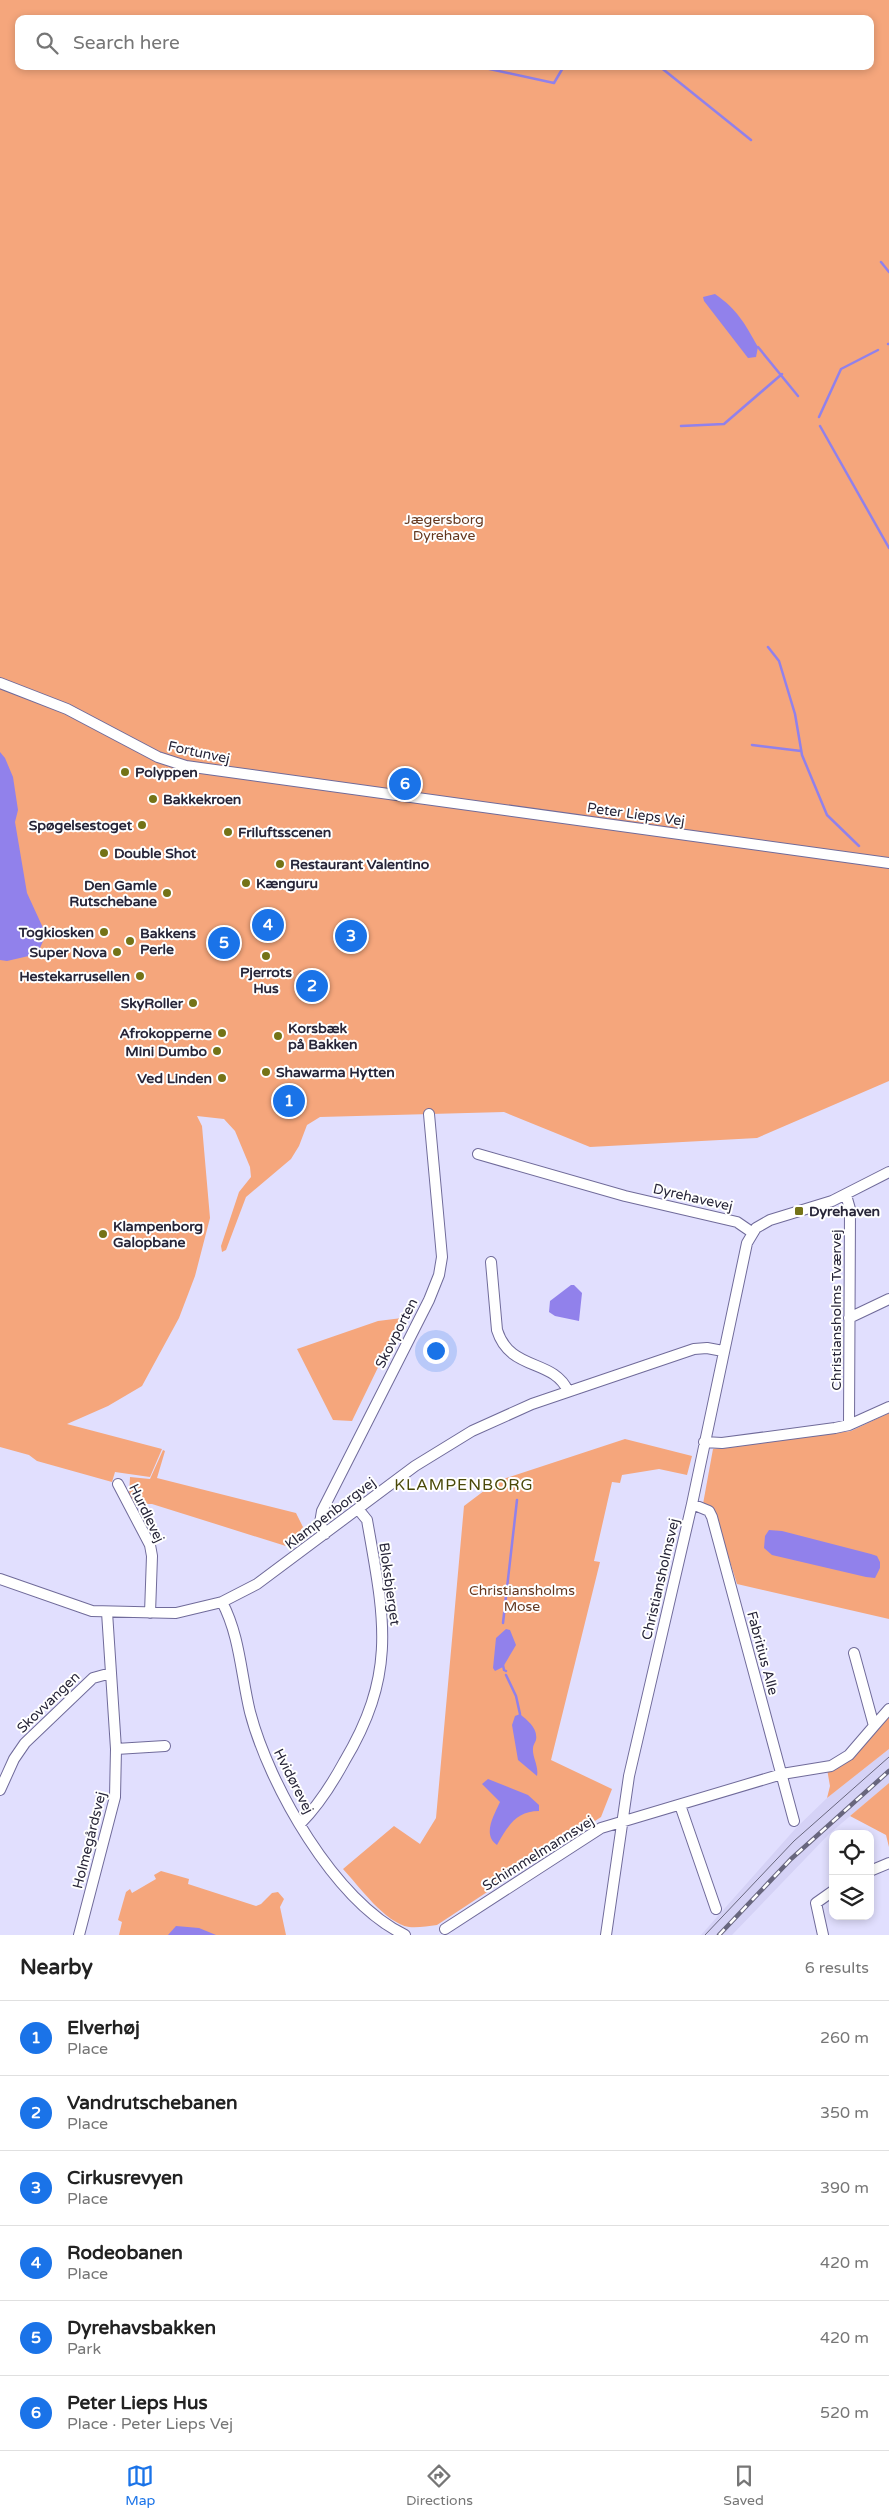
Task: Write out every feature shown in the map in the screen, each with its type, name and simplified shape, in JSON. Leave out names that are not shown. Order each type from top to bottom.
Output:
[{"type":"street","name":"Fortunvej","points":[[0,683],[75,712],[168,761],[213,771],[378,793]]},
{"type":"street","name":"Peter Lieps Vej","points":[[378,793],[889,862]]},
{"type":"street","name":"Skovporten","points":[[326,1534],[320,1523],[322,1511],[429,1300],[439,1275],[442,1248],[428,1131],[429,1114]]},
{"type":"street","name":"Dyrehavevej","points":[[478,1154],[626,1196],[737,1222],[753,1233]]},
{"type":"street","points":[[753,1233],[770,1220],[846,1195],[889,1172]]},
{"type":"street","name":"Christiansholms Tværvej","points":[[846,1195],[850,1209],[849,1425]]},
{"type":"street","name":"Christiansholmsvej","points":[[606,1935],[629,1776],[692,1504],[744,1252],[753,1233]]},
{"type":"street","points":[[492,1262],[497,1330],[500,1340],[514,1355],[563,1379],[568,1391]]},
{"type":"street","points":[[849,1318],[889,1299]]},
{"type":"street","name":"Klampenborgvej","points":[[0,1579],[82,1608],[107,1612],[176,1613],[222,1602],[257,1584],[414,1466],[472,1431],[524,1407],[694,1349],[707,1348],[723,1351]]},
{"type":"street","points":[[704,1442],[722,1443],[849,1425],[889,1407]]},
{"type":"street","name":"Hurdlevej","points":[[118,1484],[150,1544],[152,1556],[150,1613]]},
{"type":"street","name":"Fabritius Alle","points":[[692,1504],[709,1511],[712,1517],[794,1821]]},
{"type":"street","name":"Bloksbjerget","points":[[300,1824],[311,1813],[358,1738],[366,1721],[378,1683],[382,1659],[382,1608],[367,1520],[358,1509]]},
{"type":"street","name":"Hvidørevej","points":[[222,1602],[235,1630],[244,1688],[262,1747],[275,1778],[300,1824],[324,1861],[360,1902],[394,1930],[405,1935]]},
{"type":"street","name":"Holmegårdsvej","points":[[79,1935],[112,1815],[116,1784],[116,1749],[107,1612]]},
{"type":"street","points":[[854,1653],[874,1726]]},
{"type":"street","name":"Skovvangen","points":[[0,1790],[14,1759],[25,1743],[93,1678],[111,1673]]},
{"type":"street","name":"Schimmelmannsvej","points":[[445,1929],[600,1828],[782,1774],[830,1766],[839,1762],[849,1755],[889,1709]]},
{"type":"street","points":[[116,1749],[165,1746]]},
{"type":"street","points":[[680,1805],[716,1909]]},
{"type":"street","points":[[874,1869],[889,1863]]},
{"type":"street","points":[[823,1935],[816,1903],[829,1894]]},
{"type":"shaded area","points":[[715,294],[730,306],[745,324],[758,347],[756,357],[748,358],[704,301],[703,297]]},
{"type":"shaded area","points":[[0,752],[5,758],[13,777],[18,810],[15,822],[27,893],[44,930],[44,939],[40,948],[33,955],[7,961],[0,960]]},
{"type":"shaded area","points":[[571,1285],[574,1285],[582,1293],[579,1321],[555,1316],[549,1312],[550,1301]]},
{"type":"shaded area","points":[[769,1530],[782,1531],[877,1556],[880,1568],[875,1578],[866,1577],[772,1555],[764,1548],[765,1536]]},
{"type":"shaded area","points":[[506,1629],[510,1630],[516,1645],[503,1667],[495,1671],[493,1668],[496,1638]]},
{"type":"shaded area","points":[[520,1714],[532,1725],[535,1732],[536,1740],[533,1751],[537,1776],[518,1760],[512,1725],[515,1716]]},
{"type":"shaded area","points":[[889,1749],[889,1783],[834,1830],[829,1830],[829,1834],[732,1935],[701,1935],[796,1828],[827,1798]]},
{"type":"shaded area","points":[[488,1779],[528,1795],[539,1805],[539,1811],[524,1814],[513,1821],[497,1845],[490,1836],[490,1830],[492,1819],[500,1802],[482,1784]]},
{"type":"shaded area","points":[[176,1926],[199,1928],[216,1935],[168,1935]]},
{"type":"green space","name":"Jægersborg Dyrehave","points":[[0,0],[889,0],[889,1081],[757,1138],[590,1147],[504,1112],[320,1117],[307,1125],[299,1146],[291,1159],[246,1197],[226,1250],[222,1252],[221,1246],[239,1192],[251,1177],[250,1167],[235,1131],[224,1119],[197,1116],[202,1126],[210,1218],[195,1276],[179,1318],[142,1386],[108,1406],[67,1424],[162,1449],[150,1477],[115,1472],[112,1482],[37,1461],[29,1455],[0,1447]]},
{"type":"green space","points":[[402,1318],[352,1421],[333,1420],[297,1349],[378,1321]]},
{"type":"green space","points":[[889,1413],[889,1619],[737,1584],[714,1511],[703,1504],[713,1449],[851,1431]]},
{"type":"green space","name":"Christiansholms Mose","points":[[625,1439],[692,1456],[687,1475],[659,1469],[622,1475],[620,1483],[612,1482],[594,1561],[600,1562],[551,1760],[612,1789],[601,1817],[437,1925],[409,1927],[400,1924],[391,1919],[373,1903],[343,1869],[394,1826],[420,1844],[436,1818],[464,1506],[497,1481]]},
{"type":"green space","points":[[163,1450],[165,1451],[157,1478],[296,1513],[303,1527],[289,1547],[152,1504],[134,1504],[129,1496],[130,1477],[150,1479]]},
{"type":"green space","points":[[889,1713],[889,1749],[827,1798],[830,1786],[827,1769]]},
{"type":"green space","points":[[889,1783],[889,1847],[886,1835],[850,1816]]},
{"type":"green space","points":[[161,1871],[189,1879],[188,1884],[256,1906],[261,1904],[272,1893],[278,1892],[284,1899],[280,1907],[286,1935],[119,1935],[122,1922],[118,1920],[126,1892],[130,1889],[132,1893],[156,1879],[154,1875]]},
{"type":"waterway","points":[[494,70],[554,83],[562,70]]},
{"type":"waterway","points":[[664,70],[751,140]]},
{"type":"waterway","points":[[881,262],[889,272]]},
{"type":"waterway","points":[[758,347],[798,396]]},
{"type":"waterway","points":[[819,417],[841,369],[878,350]]},
{"type":"waterway","points":[[681,426],[724,424],[782,374]]},
{"type":"waterway","points":[[820,426],[889,548]]},
{"type":"waterway","points":[[768,647],[779,661],[795,714],[802,755],[827,815],[859,846]]},
{"type":"waterway","points":[[752,745],[801,751]]},
{"type":"waterway","points":[[503,1623],[517,1500]]},
{"type":"waterway","points":[[503,1665],[506,1671]]},
{"type":"waterway","points":[[506,1675],[516,1696],[520,1714]]},
{"type":"tram line","points":[[705,1935],[794,1841],[889,1757]]},
{"type":"railway","points":[[719,1935],[791,1859],[889,1771]]},
{"type":"place","name":"Polyppen","points":[[125,772]]},
{"type":"place","name":"Peter Lieps Hus","points":[[405,784]]},
{"type":"place","name":"Bakkekroen","points":[[153,799]]},
{"type":"place","name":"Spøgelsestoget","points":[[142,825]]},
{"type":"place","name":"Friluftsscenen","points":[[228,832]]},
{"type":"place","name":"Double Shot","points":[[104,853]]},
{"type":"place","name":"Restaurant Valentino","points":[[280,864]]},
{"type":"place","name":"Kænguru","points":[[246,883]]},
{"type":"place","name":"Den Gamle Rutschebane","points":[[167,893]]},
{"type":"place","name":"Rodeobanen","points":[[268,925]]},
{"type":"place","name":"Togkiosken","points":[[104,932]]},
{"type":"place","name":"Cirkusrevyen","points":[[351,936]]},
{"type":"place","name":"Bakkens Perle","points":[[130,941]]},
{"type":"place","name":"Dyrehavsbakken","points":[[224,943]]},
{"type":"place","name":"Super Nova","points":[[117,952]]},
{"type":"place","name":"Pjerrots Hus","points":[[266,956]]},
{"type":"place","name":"Hestekarrusellen","points":[[140,976]]},
{"type":"place","name":"Vandrutschebanen","points":[[312,986]]},
{"type":"place","name":"SkyRoller","points":[[193,1003]]},
{"type":"place","name":"Afrokopperne","points":[[222,1033]]},
{"type":"place","name":"Korsbæk på Bakken","points":[[278,1036]]},
{"type":"place","name":"Mini Dumbo","points":[[217,1051]]},
{"type":"place","name":"Shawarma Hytten","points":[[266,1072]]},
{"type":"place","name":"Ved Linden","points":[[222,1078]]},
{"type":"place","name":"Elverhøj","points":[[289,1101]]},
{"type":"place","name":"Dyrehaven","points":[[799,1211]]},
{"type":"place","name":"Klampenborg Galopbane","points":[[103,1234]]},
{"type":"district","name":"KLAMPENBORG","points":[[464,1484]]}]
